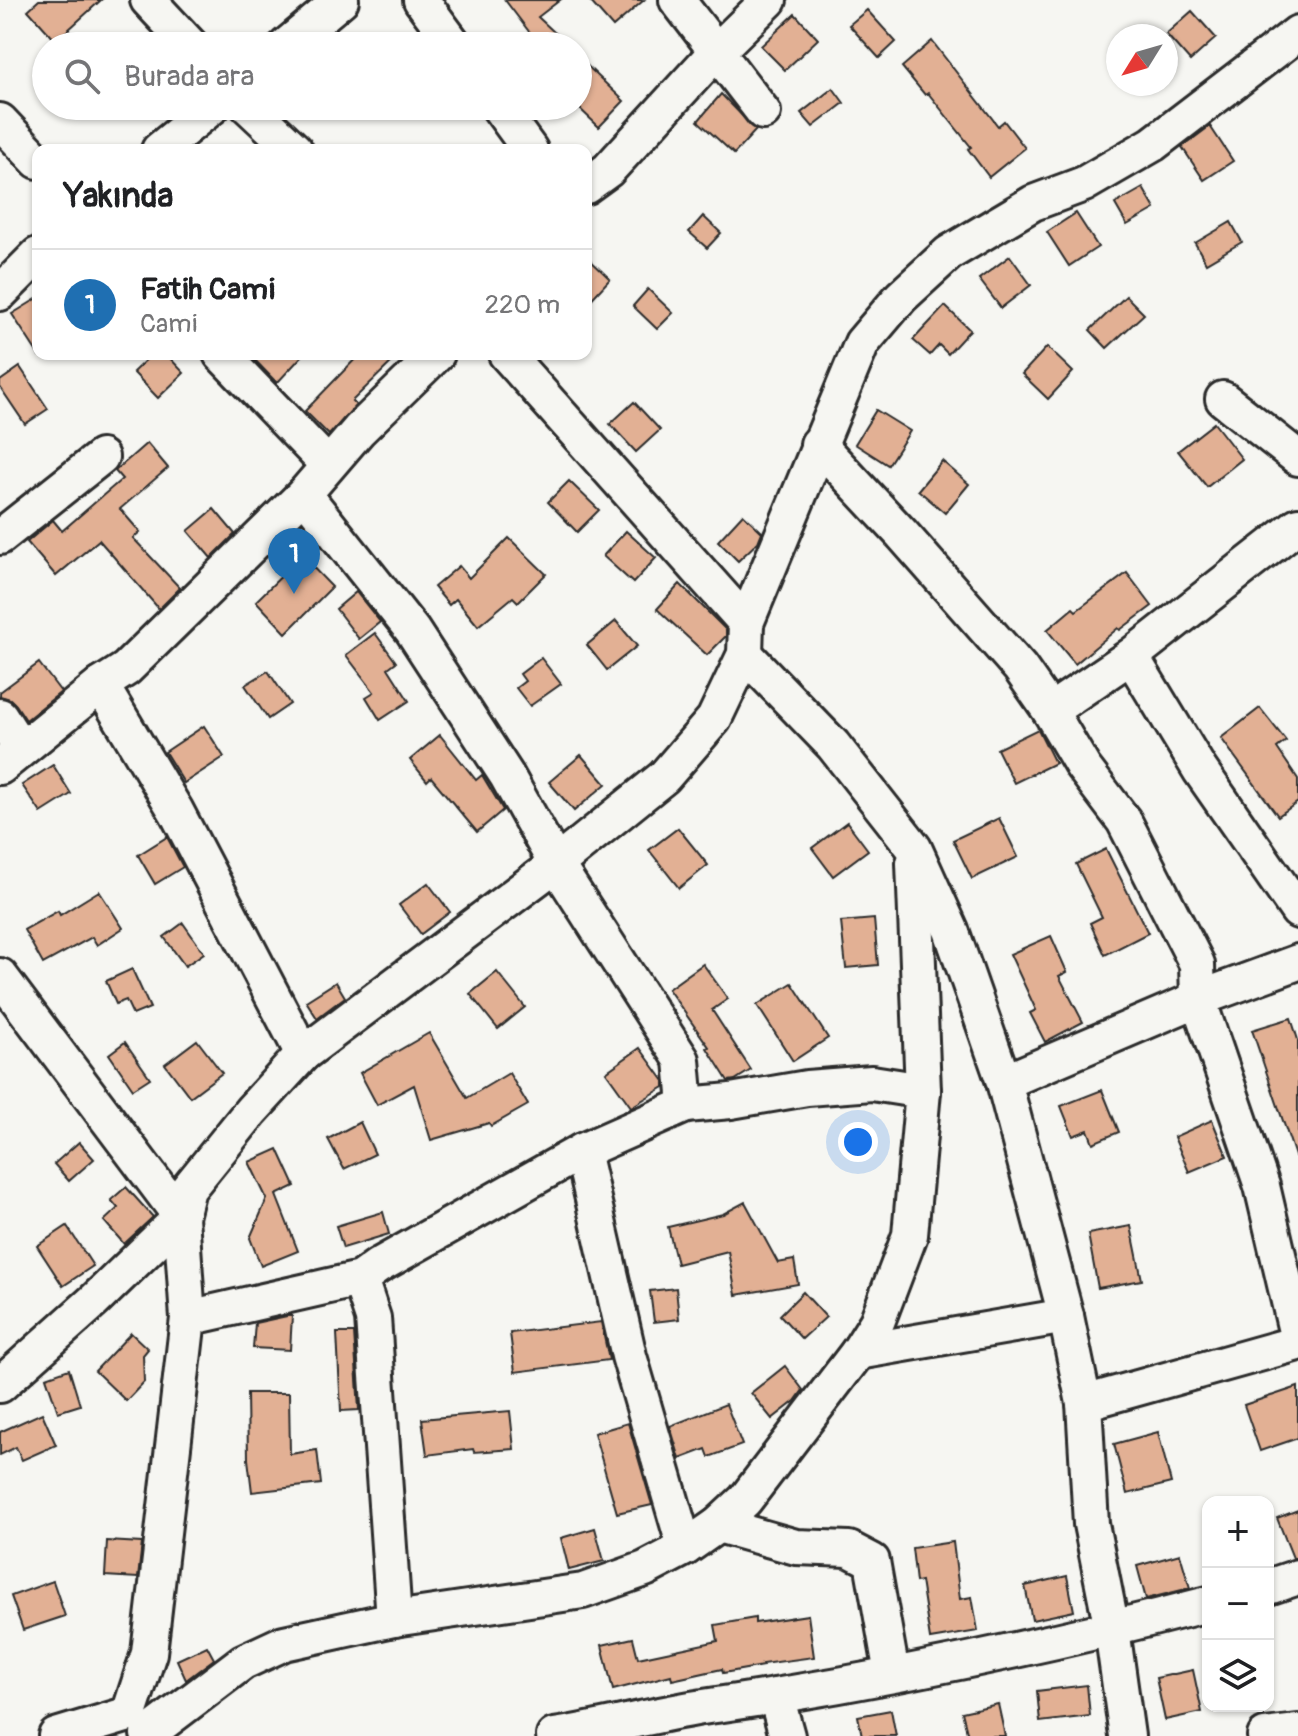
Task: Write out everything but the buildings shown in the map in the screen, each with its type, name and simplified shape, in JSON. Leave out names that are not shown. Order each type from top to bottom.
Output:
[{"type":"street","points":[[148,0],[178,32]]},
{"type":"street","points":[[303,32],[341,0]]},
{"type":"street","points":[[421,0],[445,32]]},
{"type":"street","points":[[677,0],[763,112]]},
{"type":"street","points":[[592,182],[608,170],[716,52],[769,0]]},
{"type":"street","points":[[142,1728],[188,1318],[181,1217],[188,1189],[251,1111],[303,1054],[556,864],[664,777],[714,719],[818,444],[862,343],[901,297],[949,253],[1033,203],[1084,184],[1153,144],[1298,33]]},
{"type":"street","points":[[166,144],[196,120]]},
{"type":"street","points":[[263,120],[289,144]]},
{"type":"street","points":[[508,120],[526,144]]},
{"type":"street","points":[[0,121],[32,155]]},
{"type":"street","points":[[0,293],[32,261]]},
{"type":"street","points":[[227,360],[328,465]]},
{"type":"street","points":[[0,716],[10,758],[101,685],[126,669],[304,494],[328,465],[431,360]]},
{"type":"street","points":[[511,360],[745,638],[914,848],[951,930],[1004,1082],[1066,1316],[1084,1403],[1091,1524],[1112,1629],[1127,1736]]},
{"type":"street","points":[[1223,399],[1298,458]]},
{"type":"street","points":[[818,444],[1020,668],[1083,767],[1124,821],[1197,964],[1198,999],[1262,1186],[1298,1342],[1084,1403]]},
{"type":"street","points":[[0,537],[101,457]]},
{"type":"street","points":[[304,494],[412,630],[507,776],[556,864],[682,1060],[686,1105]]},
{"type":"street","points":[[1050,711],[1131,656],[1298,525]]},
{"type":"street","points":[[1131,656],[1200,770],[1298,911]]},
{"type":"street","points":[[101,685],[176,811],[303,1054]]},
{"type":"street","points":[[56,1736],[142,1728],[243,1662],[284,1643],[394,1619],[583,1591],[645,1569],[685,1548],[718,1525],[745,1500],[858,1352],[877,1322],[910,1235],[923,1091],[914,848]]},
{"type":"street","points":[[1004,1082],[1198,999],[1298,962]]},
{"type":"street","points":[[0,976],[181,1217]]},
{"type":"street","points":[[188,1318],[360,1279],[582,1151],[686,1105],[807,1088],[872,1083],[923,1091]]},
{"type":"street","points":[[582,1151],[629,1356],[685,1548]]},
{"type":"street","points":[[0,1385],[181,1217]]},
{"type":"street","points":[[360,1279],[373,1318],[394,1619]]},
{"type":"street","points":[[858,1352],[1066,1316]]},
{"type":"street","points":[[718,1525],[796,1547],[849,1549],[872,1561],[892,1674]]},
{"type":"street","points":[[1274,1585],[1298,1577]]},
{"type":"street","points":[[554,1736],[613,1731],[689,1709],[892,1674],[1112,1629],[1202,1606]]},
{"type":"street","points":[[776,1696],[787,1736]]},
{"type":"street","points":[[1265,1736],[1298,1732]]},
{"type":"place","name":"Fatih Cami","points":[[294,594]]}]
